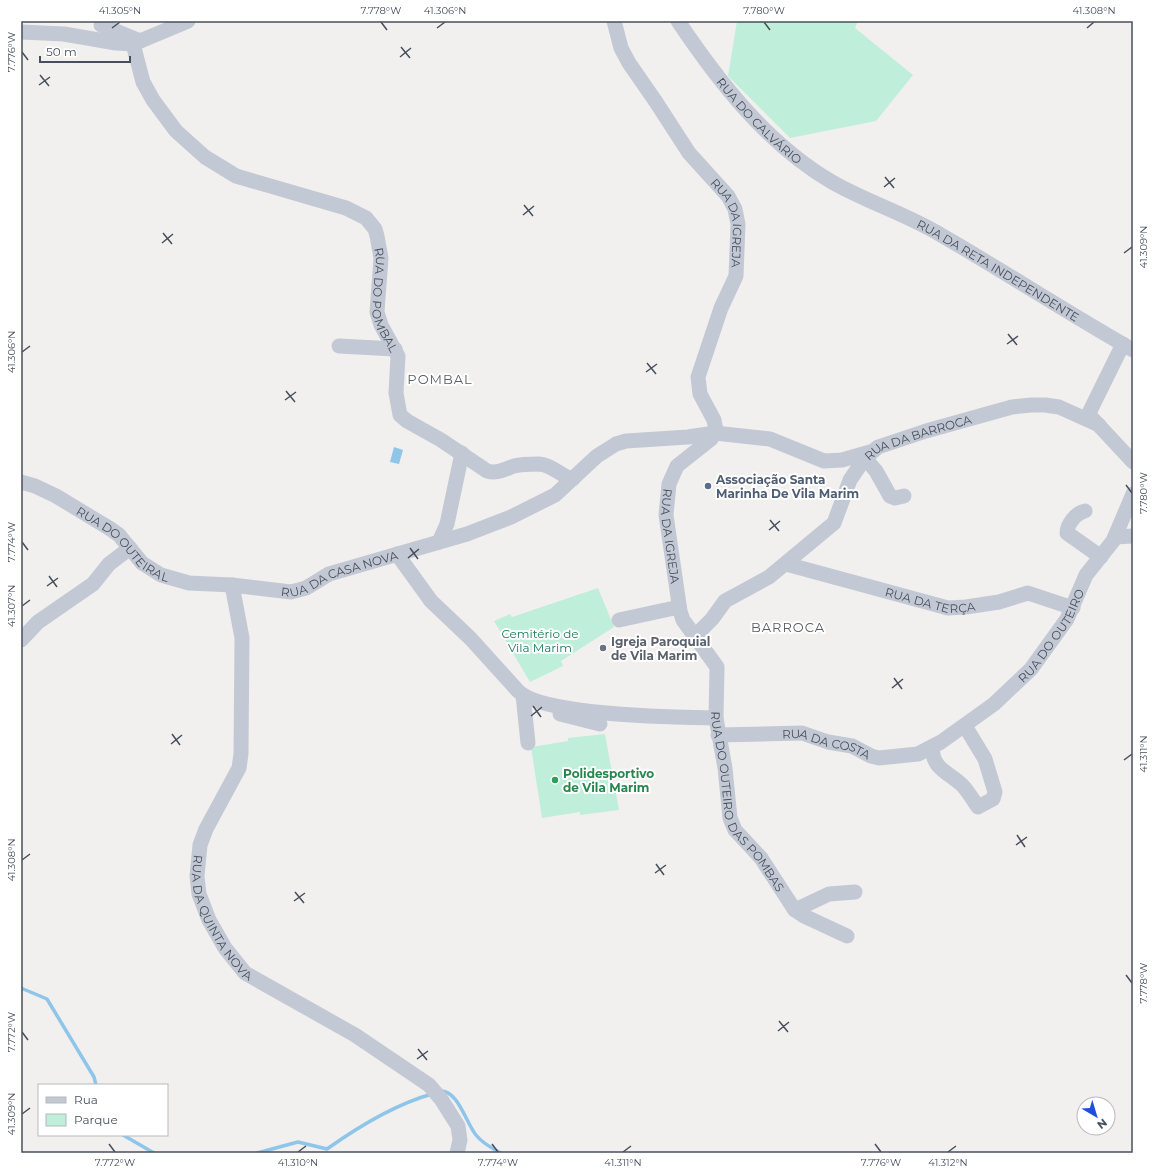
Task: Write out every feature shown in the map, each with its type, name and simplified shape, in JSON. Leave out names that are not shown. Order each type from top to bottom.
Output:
[{"type":"street","points":[[21,32],[64,34],[116,43],[137,42],[188,21]]},
{"type":"street","name":"RUA DA IGREJA","points":[[614,21],[621,48],[629,64],[689,153],[728,196],[738,216],[739,234],[736,276],[721,308],[698,377],[700,394],[715,424],[715,433],[708,442],[677,466],[669,484],[666,515],[678,607],[684,620],[695,636]]},
{"type":"street","name":"RUA DO CALVÁRIO","points":[[678,21],[733,95],[768,133],[809,168],[832,182],[861,196]]},
{"type":"street","points":[[101,25],[137,42]]},
{"type":"street","name":"RUA DO POMBAL","points":[[137,42],[143,82],[153,100],[176,131],[205,157],[236,176],[346,208],[366,218],[371,223],[377,236],[381,258],[377,304],[378,319],[395,349],[399,360],[396,393],[400,415],[407,421],[462,453],[490,472],[496,472],[519,465],[538,464],[552,467],[572,479]]},
{"type":"street","name":"RUA DA RETA INDEPENDENTE","points":[[861,196],[924,225],[1128,347]]},
{"type":"street","points":[[339,346],[395,349]]},
{"type":"street","points":[[1128,347],[1090,410],[1090,415],[1133,462]]},
{"type":"street","name":"RUA DA BARROCA","points":[[695,636],[712,619],[725,601],[769,577],[836,521],[848,484],[868,455],[886,444],[926,431],[1024,405],[1044,404],[1059,407],[1099,425]]},
{"type":"street","points":[[572,479],[597,456],[621,442],[639,439],[674,438],[715,433],[770,439],[824,461],[868,455],[874,469],[890,496],[895,498],[904,496]]},
{"type":"street","points":[[439,542],[447,524],[462,453]]},
{"type":"street","name":"RUA DA CASA NOVA","points":[[232,585],[286,592],[298,591],[329,574],[485,528],[555,495],[572,479]]},
{"type":"street","name":"RUA DO OUTEIRAL","points":[[21,482],[35,486],[78,508],[119,535],[142,563],[161,575],[189,583],[232,585]]},
{"type":"street","name":"RUA DO OUTEIRO","points":[[932,748],[965,726],[1008,692],[1027,674],[1064,626],[1073,608],[1084,579],[1115,537],[1133,494]]},
{"type":"street","points":[[1085,511],[1076,515],[1068,528],[1067,533],[1101,557]]},
{"type":"street","points":[[1115,537],[1133,536]]},
{"type":"street","points":[[21,640],[38,622],[93,584],[108,564],[130,548]]},
{"type":"street","points":[[397,554],[430,601],[467,635],[523,695],[570,718],[600,724]]},
{"type":"street","name":"RUA DA TERÇA","points":[[786,564],[948,608],[998,602],[1028,593],[1073,608]]},
{"type":"street","name":"RUA DA QUINTA NOVA","points":[[232,585],[242,638],[242,754],[236,774],[208,825],[200,845],[198,862],[199,894],[209,920],[225,948],[245,973],[356,1035],[429,1085],[442,1099],[458,1126],[460,1140],[457,1153]]},
{"type":"street","points":[[619,620],[678,607]]},
{"type":"street","name":"RUA DO OUTEIRO DAS POMBAS","points":[[695,636],[717,667],[716,718],[725,768],[732,825],[739,836],[764,863],[795,910]]},
{"type":"street","points":[[523,695],[528,743]]},
{"type":"street","points":[[541,703],[637,716],[716,718]]},
{"type":"street","points":[[932,748],[934,759],[938,767],[964,787],[978,807],[991,800],[995,792],[988,766],[965,726]]},
{"type":"street","name":"RUA DA COSTA","points":[[718,735],[802,733],[828,742],[852,746],[875,757],[912,755],[932,748]]},
{"type":"street","points":[[795,910],[829,894],[855,892]]},
{"type":"street","points":[[795,910],[847,936]]},
{"type":"green space","points":[[737,21],[858,21],[855,28],[913,75],[876,121],[790,138],[728,76]]},
{"type":"green space","name":"Cemitério de Vila Marim","points":[[598,588],[614,627],[561,661],[563,666],[530,682],[494,621],[510,614],[512,617]]},
{"type":"green space","points":[[605,734],[619,810],[580,815],[580,812],[542,818],[531,747],[568,741],[568,738]]},
{"type":"water","points":[[394,447],[403,450],[399,464],[390,462]]},
{"type":"waterway","points":[[21,988],[47,999],[94,1077],[96,1084]]},
{"type":"waterway","points":[[440,1091],[446,1092],[457,1101],[472,1130],[479,1138],[488,1146],[501,1153]]},
{"type":"waterway","points":[[257,1153],[298,1142],[327,1149],[391,1110],[418,1098],[432,1094]]},
{"type":"waterway","points":[[125,1136],[154,1153]]},
{"type":"place","name":"Associação Santa Marinha De Vila Marim","points":[[708,486]]},
{"type":"place","name":"Igreja Paroquial de Vila Marim","points":[[603,648]]},
{"type":"place","name":"Polidesportivo de Vila Marim","points":[[555,780]]},
{"type":"district","name":"POMBAL","points":[[440,379]]},
{"type":"district","name":"BARROCA","points":[[788,627]]}]
